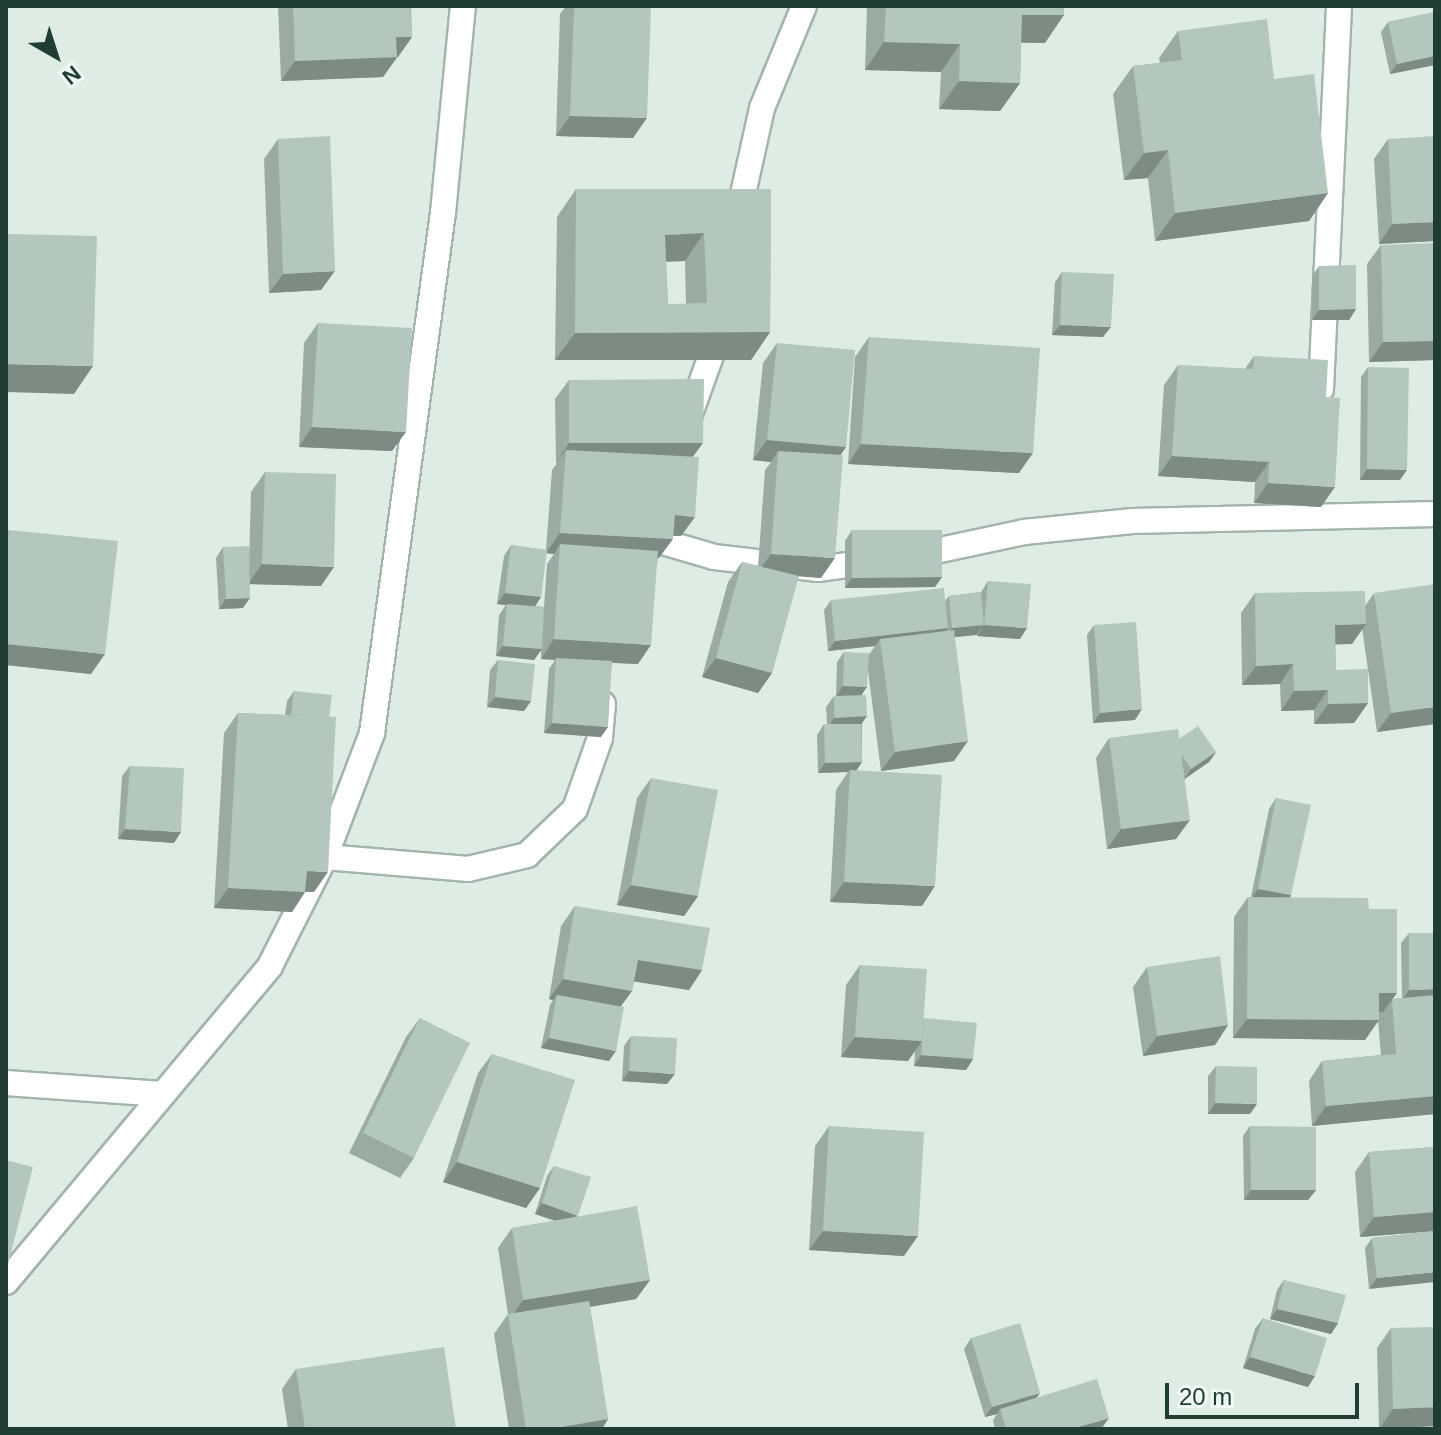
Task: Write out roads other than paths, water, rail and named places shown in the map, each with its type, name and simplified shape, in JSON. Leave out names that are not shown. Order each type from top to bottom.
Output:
[{"type":"street","points":[[6,1282],[270,966],[325,857],[372,733],[443,213],[463,6]]},
{"type":"street","points":[[733,247],[762,108],[804,6]]},
{"type":"street","points":[[1320,412],[1339,6]]},
{"type":"street","points":[[678,440],[707,377],[726,301]]},
{"type":"street","points":[[1311,515],[1313,485]]},
{"type":"street","points":[[630,564],[642,524],[714,557],[818,569],[1024,532],[1132,521],[1435,514]]},
{"type":"street","points":[[325,857],[468,869],[527,855],[575,809],[600,738],[605,683]]},
{"type":"street","points":[[6,1083],[163,1094]]}]
